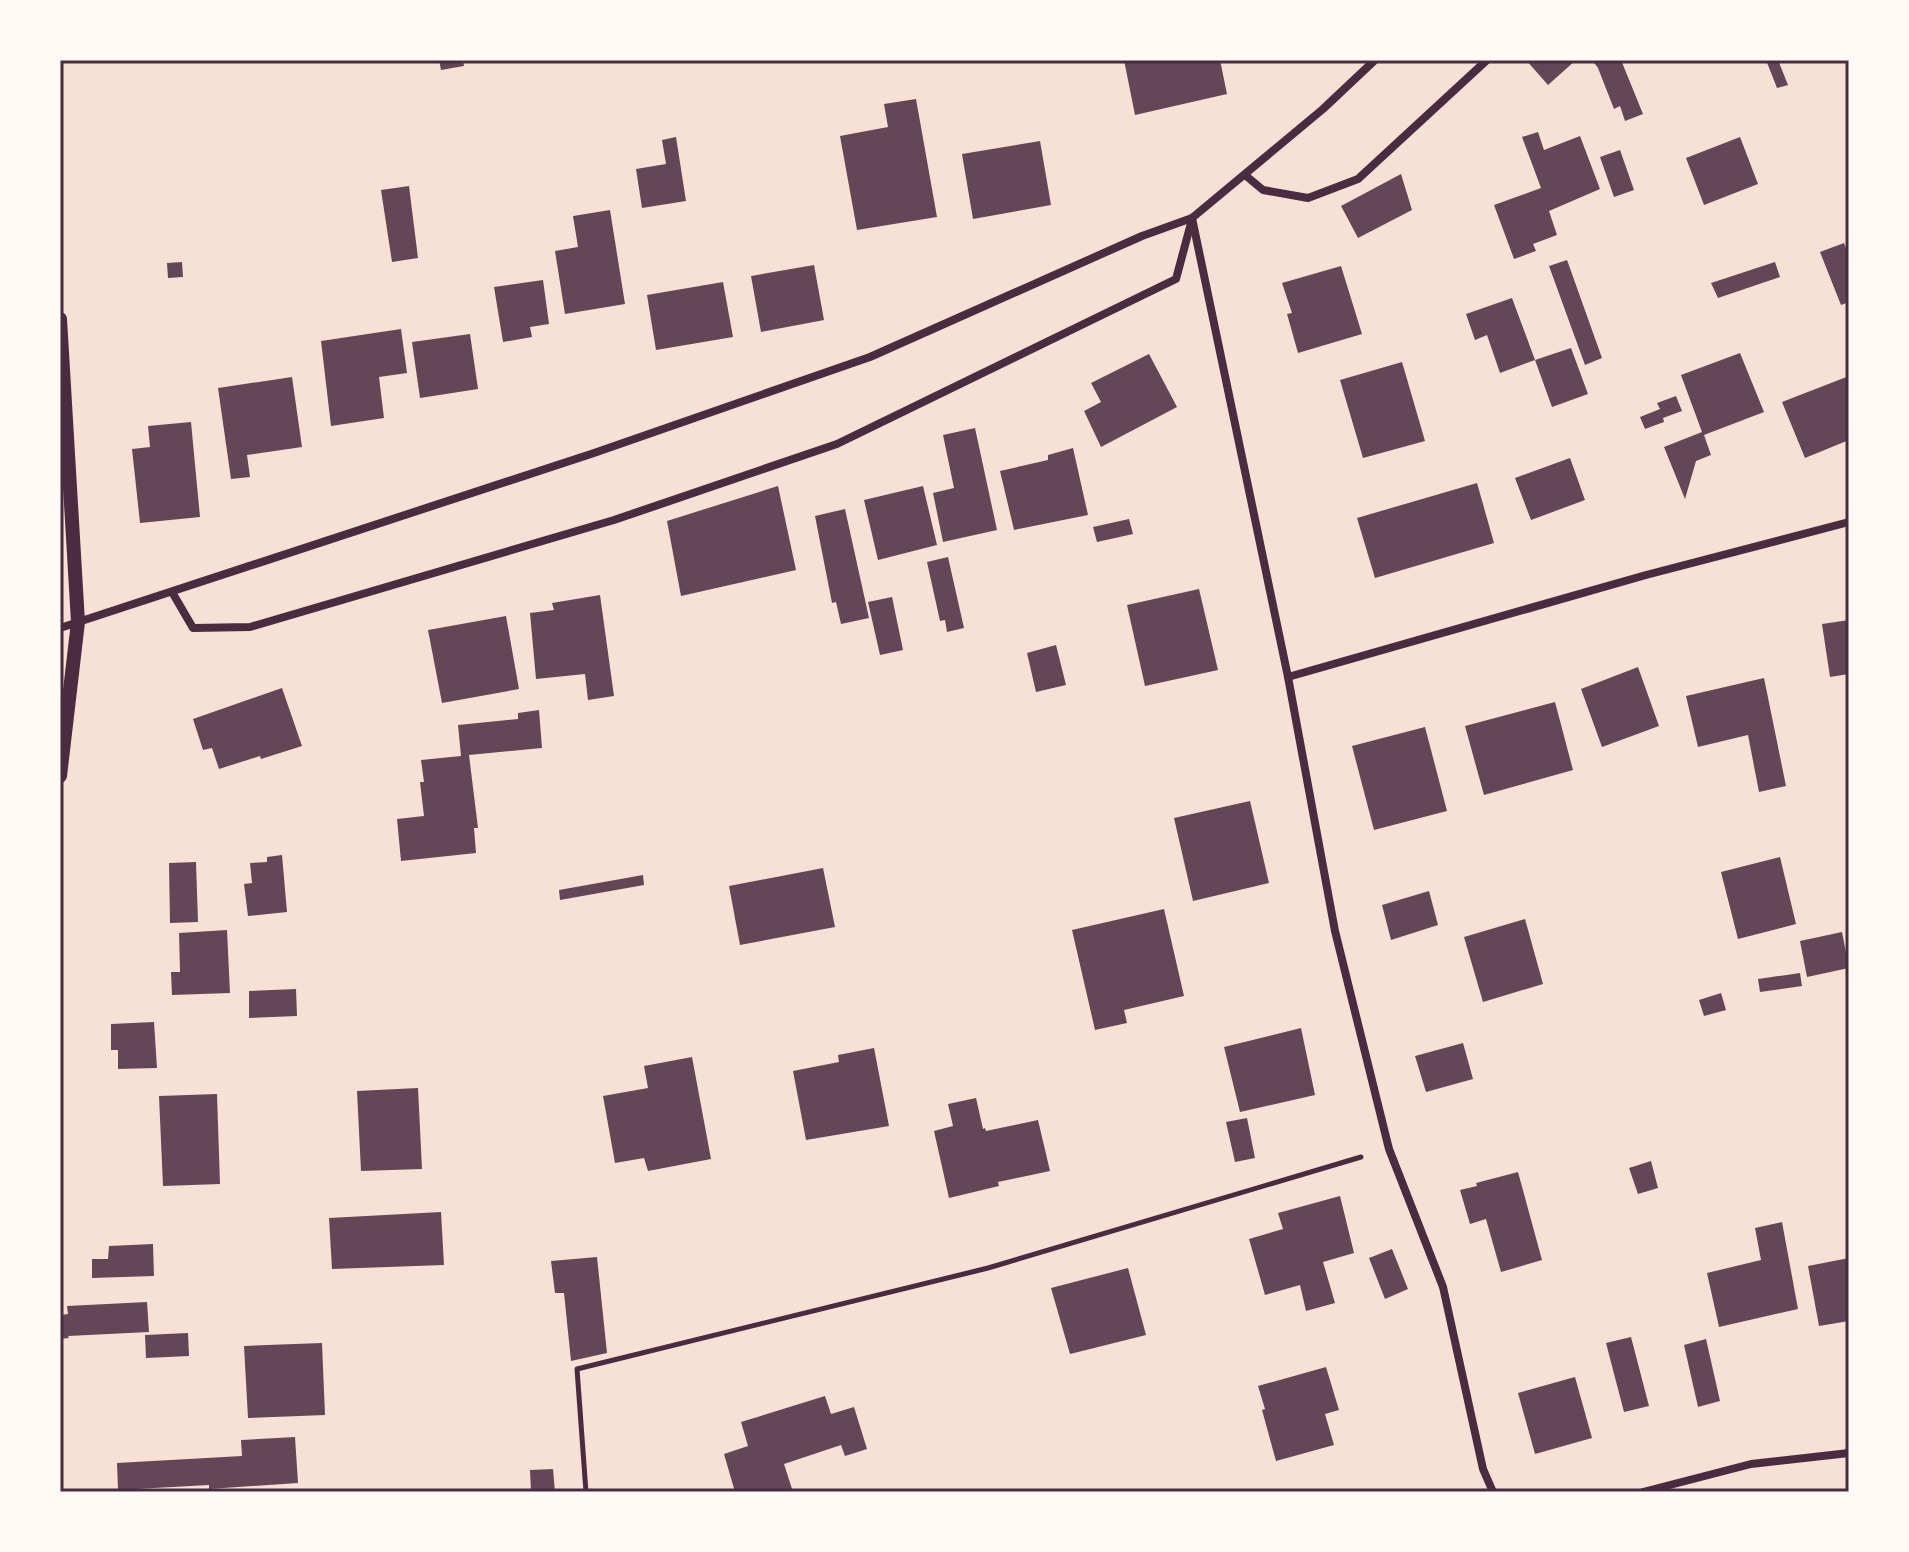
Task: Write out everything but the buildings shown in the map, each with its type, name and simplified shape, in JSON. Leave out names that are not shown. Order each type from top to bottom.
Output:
[{"type":"street","points":[[60,628],[594,453],[870,357],[1142,236],[1192,218],[1323,109],[1375,60]]},
{"type":"street","points":[[1245,175],[1263,190],[1308,198],[1358,179],[1487,60]]},
{"type":"street","points":[[172,592],[193,628],[250,627],[614,520],[837,444],[1176,279],[1192,218]]},
{"type":"street","points":[[1192,218],[1288,677],[1335,931],[1389,1149],[1443,1287],[1483,1469],[1493,1492]]},
{"type":"street","points":[[60,319],[78,622],[60,776]]},
{"type":"street","points":[[1288,677],[1646,575],[1849,522]]},
{"type":"street","points":[[1643,1492],[1751,1464],[1849,1453]]},
{"type":"path","points":[[586,1492],[577,1369],[988,1268],[1389,1149]]}]
